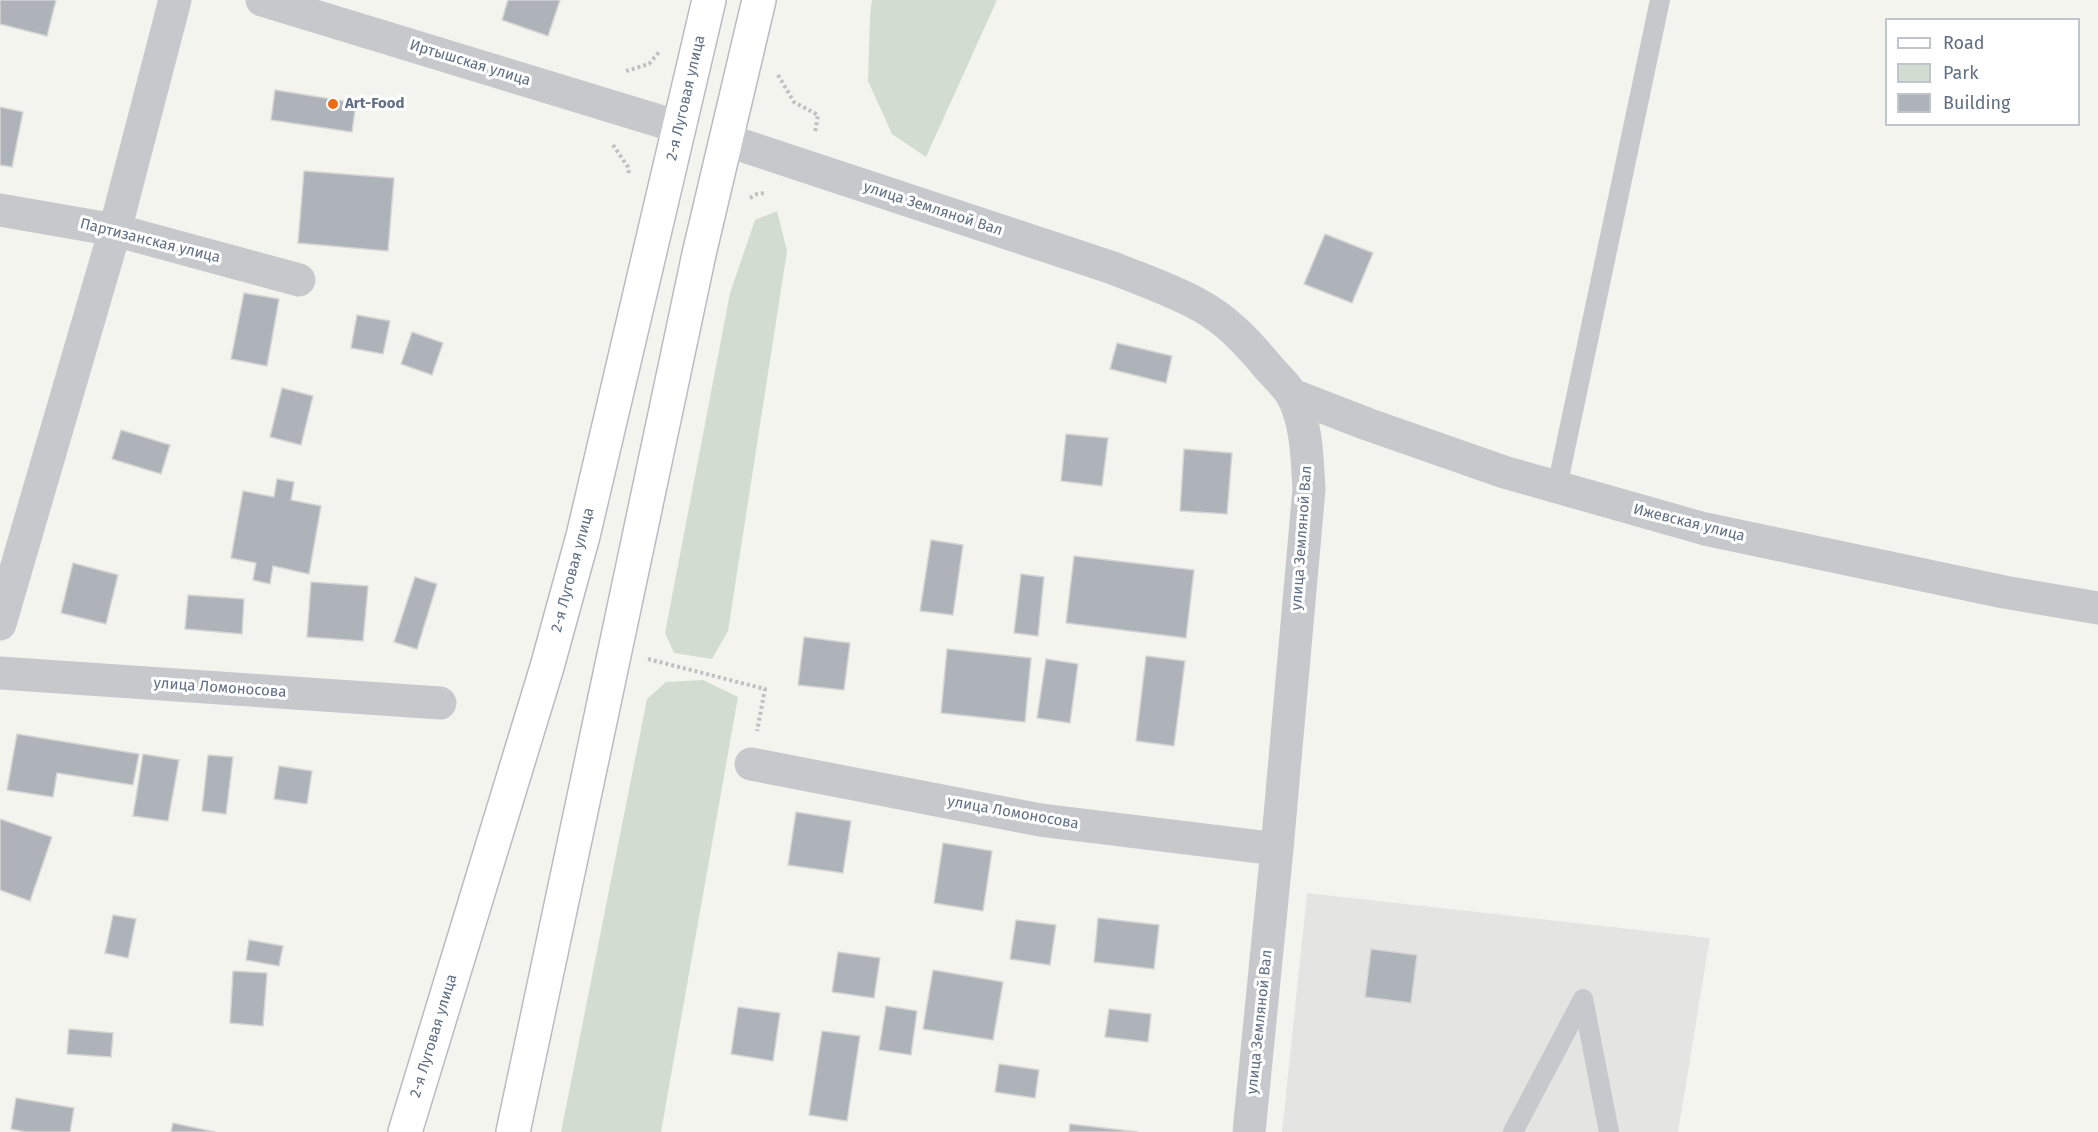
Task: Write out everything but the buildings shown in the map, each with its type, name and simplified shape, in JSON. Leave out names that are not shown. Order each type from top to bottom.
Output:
[{"type":"main road","name":"2-я Луговая улица","points":[[405,1132],[547,667],[583,536],[709,0]]},
{"type":"main road","points":[[513,1132],[697,266],[759,0]]},
{"type":"main road","points":[[679,127],[726,140]]},
{"type":"street","points":[[0,624],[114,230],[175,0]]},
{"type":"street","name":"Иртышская улица","points":[[262,0],[679,127]]},
{"type":"street","name":"улица Земляной Вал","points":[[726,140],[1113,268],[1168,290],[1202,306],[1232,328],[1292,395],[1307,447],[1309,489],[1249,1132]]},
{"type":"street","name":"Партизанская улица","points":[[0,210],[114,230],[299,280]]},
{"type":"street","name":"Ижевская улица","points":[[1292,395],[1494,468],[1705,529],[2004,592],[2098,608]]},
{"type":"street","name":"улица Ломоносова","points":[[0,673],[440,703]]},
{"type":"street","name":"улица Ломоносова","points":[[751,764],[1040,820],[1277,849]]},
{"type":"lane","points":[[1557,487],[1660,0]]},
{"type":"lane","points":[[1513,1132],[1583,999],[1610,1132]]},
{"type":"path","points":[[597,101],[605,72],[631,70],[649,64],[661,49]]},
{"type":"path","points":[[776,73],[794,102],[818,115],[809,168]]},
{"type":"path","points":[[640,657],[765,689]]},
{"type":"shaded area","points":[[1307,893],[1710,938],[1678,1132],[1282,1132]]},
{"type":"green space","points":[[872,0],[997,0],[926,157],[892,134],[868,81]]},
{"type":"green space","points":[[777,211],[787,251],[728,631],[712,659],[674,653],[665,633],[730,293],[755,220]]},
{"type":"green space","points":[[703,680],[738,697],[661,1132],[561,1132],[647,699],[666,682]]},
{"type":"place","name":"Art-Food","points":[[333,104]]}]
